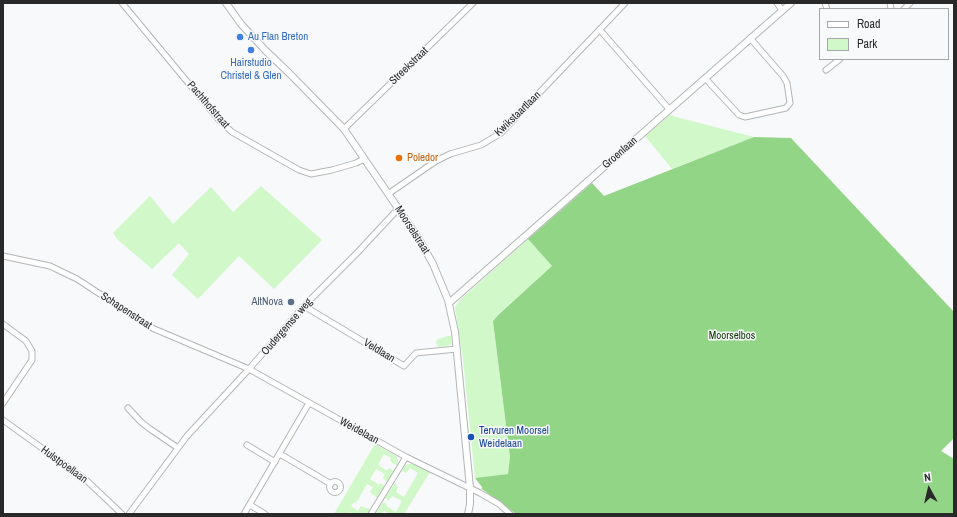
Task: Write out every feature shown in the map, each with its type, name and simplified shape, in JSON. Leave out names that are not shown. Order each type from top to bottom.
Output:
[{"type":"street","name":"Pachthofstraat","points":[[122,3],[219,120],[232,132],[299,170],[311,174],[332,170],[364,159]]},
{"type":"street","name":"Moorselstraat","points":[[226,3],[241,24],[260,45],[344,129],[429,257],[449,303],[456,349],[470,488],[470,504],[468,514]]},
{"type":"street","name":"Streekstraat","points":[[344,129],[473,3]]},
{"type":"street","name":"Kwikstaartlaan","points":[[388,194],[436,161],[450,154],[481,145],[501,133],[625,3]]},
{"type":"street","points":[[777,3],[782,10]]},
{"type":"street","name":"Groenlaan","points":[[449,303],[791,3]]},
{"type":"street","points":[[600,30],[669,109]]},
{"type":"street","points":[[705,78],[739,115],[745,117],[786,108],[790,102],[787,83],[783,76],[750,38]]},
{"type":"street","points":[[826,70],[838,60]]},
{"type":"street","name":"Oudergemse weg","points":[[129,514],[187,436],[249,370],[304,306],[398,209]]},
{"type":"street","name":"Schapenstraat","points":[[3,258],[50,266],[77,279],[152,328],[249,370]]},
{"type":"street","name":"Veldlaan","points":[[304,306],[404,366],[416,353],[456,349]]},
{"type":"street","points":[[3,324],[26,341],[32,351],[32,360],[3,403]]},
{"type":"street","name":"Weidelaan","points":[[249,370],[406,457],[470,488],[499,504],[510,514]]},
{"type":"street","points":[[244,514],[309,403]]},
{"type":"street","points":[[128,408],[141,422],[178,448]]},
{"type":"street","name":"Hulstpoellaan","points":[[3,420],[85,479],[122,514]]},
{"type":"street","points":[[247,445],[275,462]]},
{"type":"street","points":[[280,454],[331,484]]},
{"type":"street","points":[[371,514],[406,457]]},
{"type":"street","points":[[250,505],[265,514]]},
{"type":"green space","points":[[670,115],[754,137],[672,169],[645,136]]},
{"type":"green space","name":"Moorselbos","points":[[754,137],[791,138],[954,312],[954,438],[941,451],[954,459],[954,514],[516,514],[482,489],[475,478],[508,474],[510,457],[493,321],[552,266],[528,239],[592,183],[604,196]]},
{"type":"green space","points":[[261,186],[322,240],[274,289],[239,256],[198,299],[172,275],[189,254],[179,243],[152,269],[118,240],[113,233],[150,196],[173,224],[211,187],[233,212]]},
{"type":"green space","points":[[528,239],[552,266],[497,315],[493,321],[510,457],[508,474],[475,478],[463,359],[455,307],[460,300]]},
{"type":"green space","points":[[451,336],[451,344],[438,347],[436,342],[438,339]]},
{"type":"green space","points":[[375,444],[396,456],[398,460],[397,466],[390,461],[391,458],[384,454],[378,465],[387,471],[389,468],[394,471],[387,482],[383,478],[385,474],[376,469],[370,479],[379,485],[380,483],[385,486],[377,498],[370,492],[373,487],[367,484],[356,503],[354,502],[351,506],[358,511],[361,506],[370,509],[367,514],[353,514],[350,512],[348,514],[334,514]]},
{"type":"green space","points":[[409,464],[430,472],[404,514],[390,514],[384,511],[381,514],[376,513],[383,502],[387,504],[386,506],[396,512],[402,501],[392,496],[389,501],[385,498],[395,483],[398,487],[396,492],[404,497],[418,473],[410,468],[406,473],[402,471],[405,466]]},
{"type":"place","name":"Au Flan Breton","points":[[240,37]]},
{"type":"place","name":"Hairstudio Christel & Glen","points":[[251,50]]},
{"type":"place","name":"Poledor","points":[[399,158]]},
{"type":"place","name":"AltNova","points":[[291,302]]},
{"type":"place","name":"Tervuren Moorsel Weidelaan","points":[[471,437]]}]
